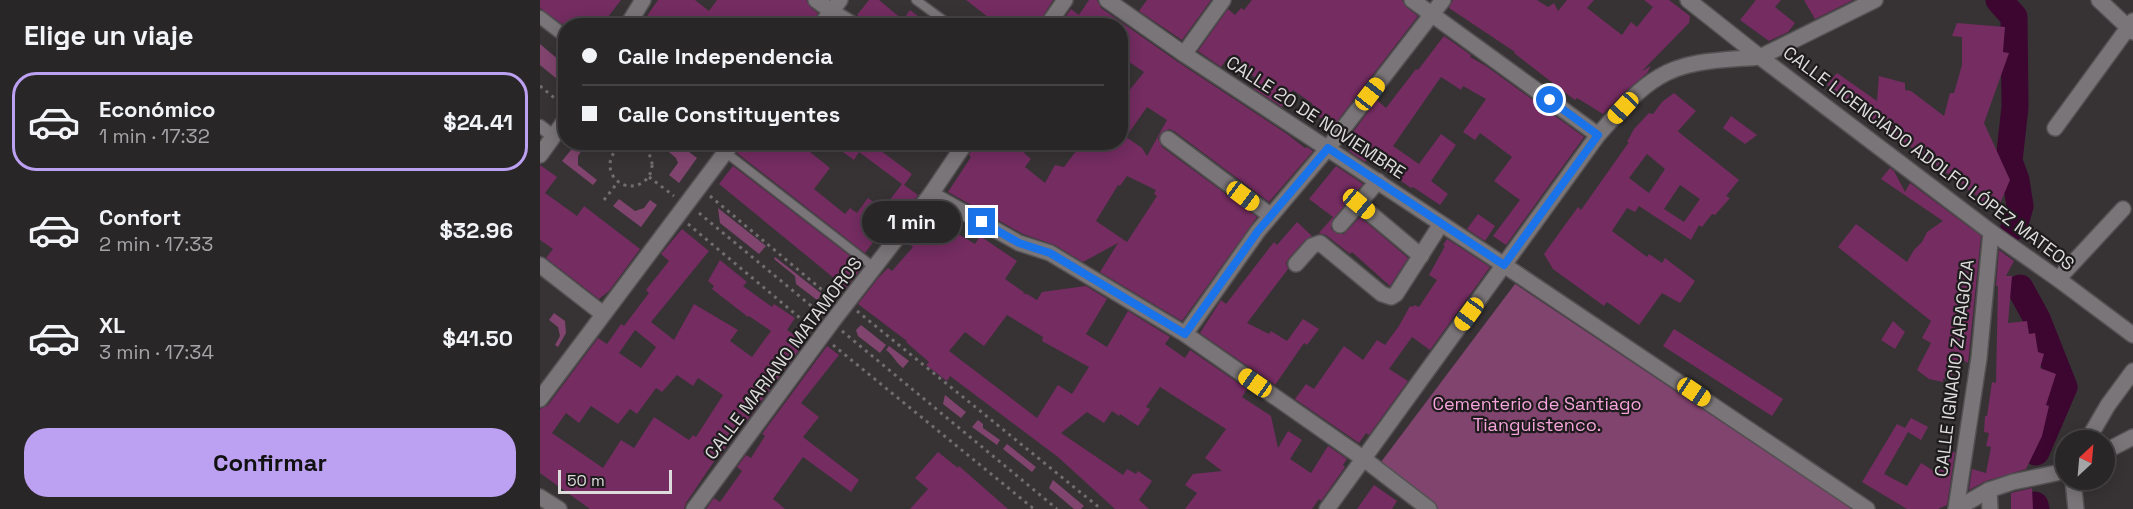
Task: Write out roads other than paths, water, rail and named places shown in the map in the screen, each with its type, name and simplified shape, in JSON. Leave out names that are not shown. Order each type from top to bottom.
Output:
[{"type":"street","points":[[632,18],[643,0]]},
{"type":"street","points":[[816,0],[835,5],[847,18]]},
{"type":"street","points":[[1053,18],[1065,0]]},
{"type":"street","name":"CALLE 20 DE NOVIEMBRE","points":[[1107,0],[1184,54],[1504,265]]},
{"type":"street","points":[[1184,54],[1223,0]]},
{"type":"street","points":[[1412,0],[1598,135]]},
{"type":"street","points":[[1185,334],[1270,215],[1328,148],[1443,0]]},
{"type":"street","points":[[1688,0],[1760,57],[1875,0]]},
{"type":"street","points":[[2055,128],[2131,27],[2099,0]]},
{"type":"street","points":[[826,18],[835,5]]},
{"type":"street","points":[[540,17],[558,31]]},
{"type":"street","name":"CALLE LICENCIADO ADOLFO LÓPEZ MATEOS","points":[[1327,509],[1598,135],[1634,96],[1660,76],[1688,65],[1760,57],[1991,232],[2133,335]]},
{"type":"street","points":[[540,126],[553,136]]},
{"type":"street","points":[[540,155],[558,129]]},
{"type":"street","points":[[1168,139],[1270,215]]},
{"type":"street","points":[[540,399],[727,150]]},
{"type":"street","name":"CALLE MARIANO MATAMOROS","points":[[694,509],[832,322],[931,194],[961,150]]},
{"type":"street","points":[[1340,225],[1378,181]]},
{"type":"street","points":[[931,194],[1019,243],[1050,253],[1185,334],[1364,459],[1429,509]]},
{"type":"street","points":[[1359,204],[1421,256]]},
{"type":"street","points":[[2058,279],[2123,209]]},
{"type":"street","points":[[1296,264],[1312,246],[1320,243],[1382,294],[1391,297],[1396,294],[1441,224]]},
{"type":"street","name":"CALLE IGNACIO ZARAGOZA","points":[[1956,509],[1979,358],[1991,232]]},
{"type":"street","points":[[540,265],[603,314]]},
{"type":"street","points":[[1504,265],[1867,509]]},
{"type":"street","points":[[2093,430],[2108,405],[2133,371]]},
{"type":"street","points":[[2115,446],[2133,437]]},
{"type":"street","points":[[1956,509],[1989,490],[2013,482],[2055,473]]},
{"type":"street","points":[[1989,490],[1990,509]]},
{"type":"street","points":[[2074,490],[2076,509]]},
{"type":"street","points":[[540,497],[559,509]]},
{"type":"lane","points":[[916,0],[940,18]]},
{"type":"lane","points":[[733,150],[875,268]]},
{"type":"waterway","points":[[1999,0],[2014,17],[2015,107],[2009,161],[2016,180],[2020,206],[2014,227]]},
{"type":"waterway","points":[[2020,288],[2037,319],[2064,387],[2036,452]]},
{"type":"waterway","points":[[2035,505],[2036,509]]},
{"type":"park label","name":"Cementerio de Santiago Tianguistenco.","points":[[1537,413]]}]
